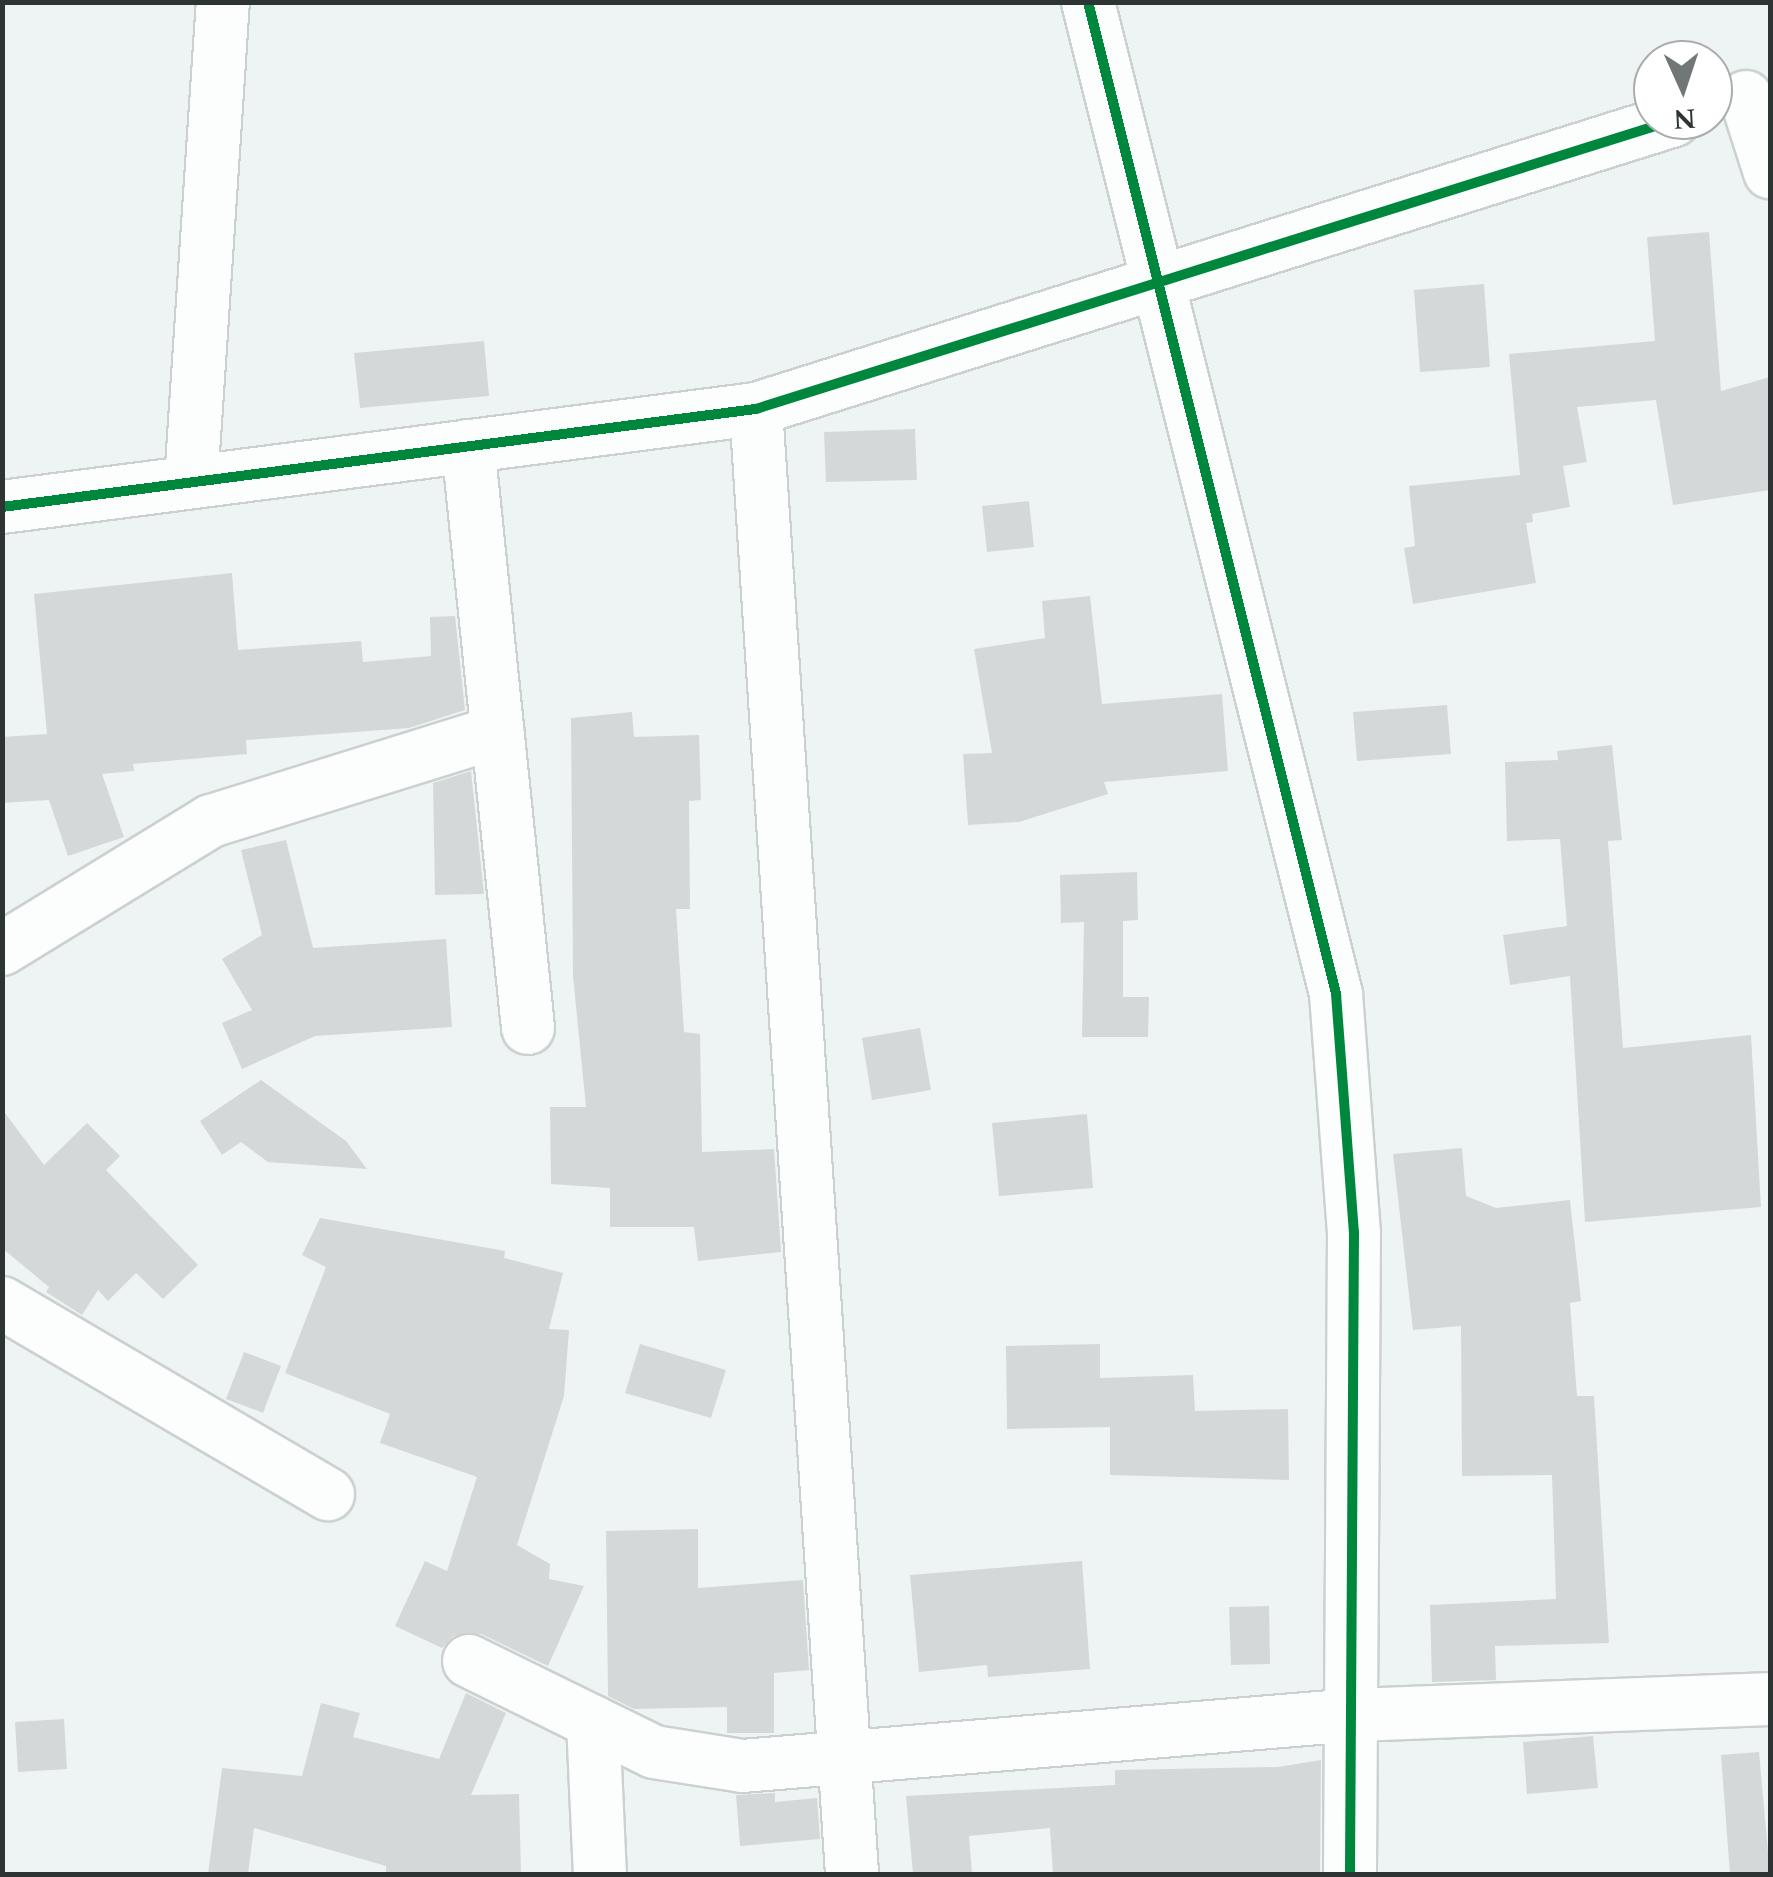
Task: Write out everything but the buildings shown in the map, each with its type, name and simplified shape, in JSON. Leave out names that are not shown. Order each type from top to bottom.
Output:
[{"type":"street","points":[[191,482],[222,2]]},
{"type":"street","points":[[1088,2],[1163,283],[1336,994],[1354,1232],[1355,1715],[1350,1874]]},
{"type":"street","points":[[1743,97],[1770,172]]},
{"type":"street","points":[[2,506],[756,408],[1633,133]]},
{"type":"street","points":[[756,408],[852,1874]]},
{"type":"street","points":[[468,446],[528,1028]]},
{"type":"street","points":[[2,950],[211,821],[497,732]]},
{"type":"street","points":[[2,1303],[328,1494]]},
{"type":"street","points":[[469,1661],[654,1752],[742,1766],[1355,1715],[1770,1699]]},
{"type":"street","points":[[593,1722],[600,1874]]},
{"type":"cycle path","points":[[1088,2],[1336,994],[1354,1232],[1350,1874]]},
{"type":"cycle path","points":[[2,507],[756,409],[1633,133]]}]
